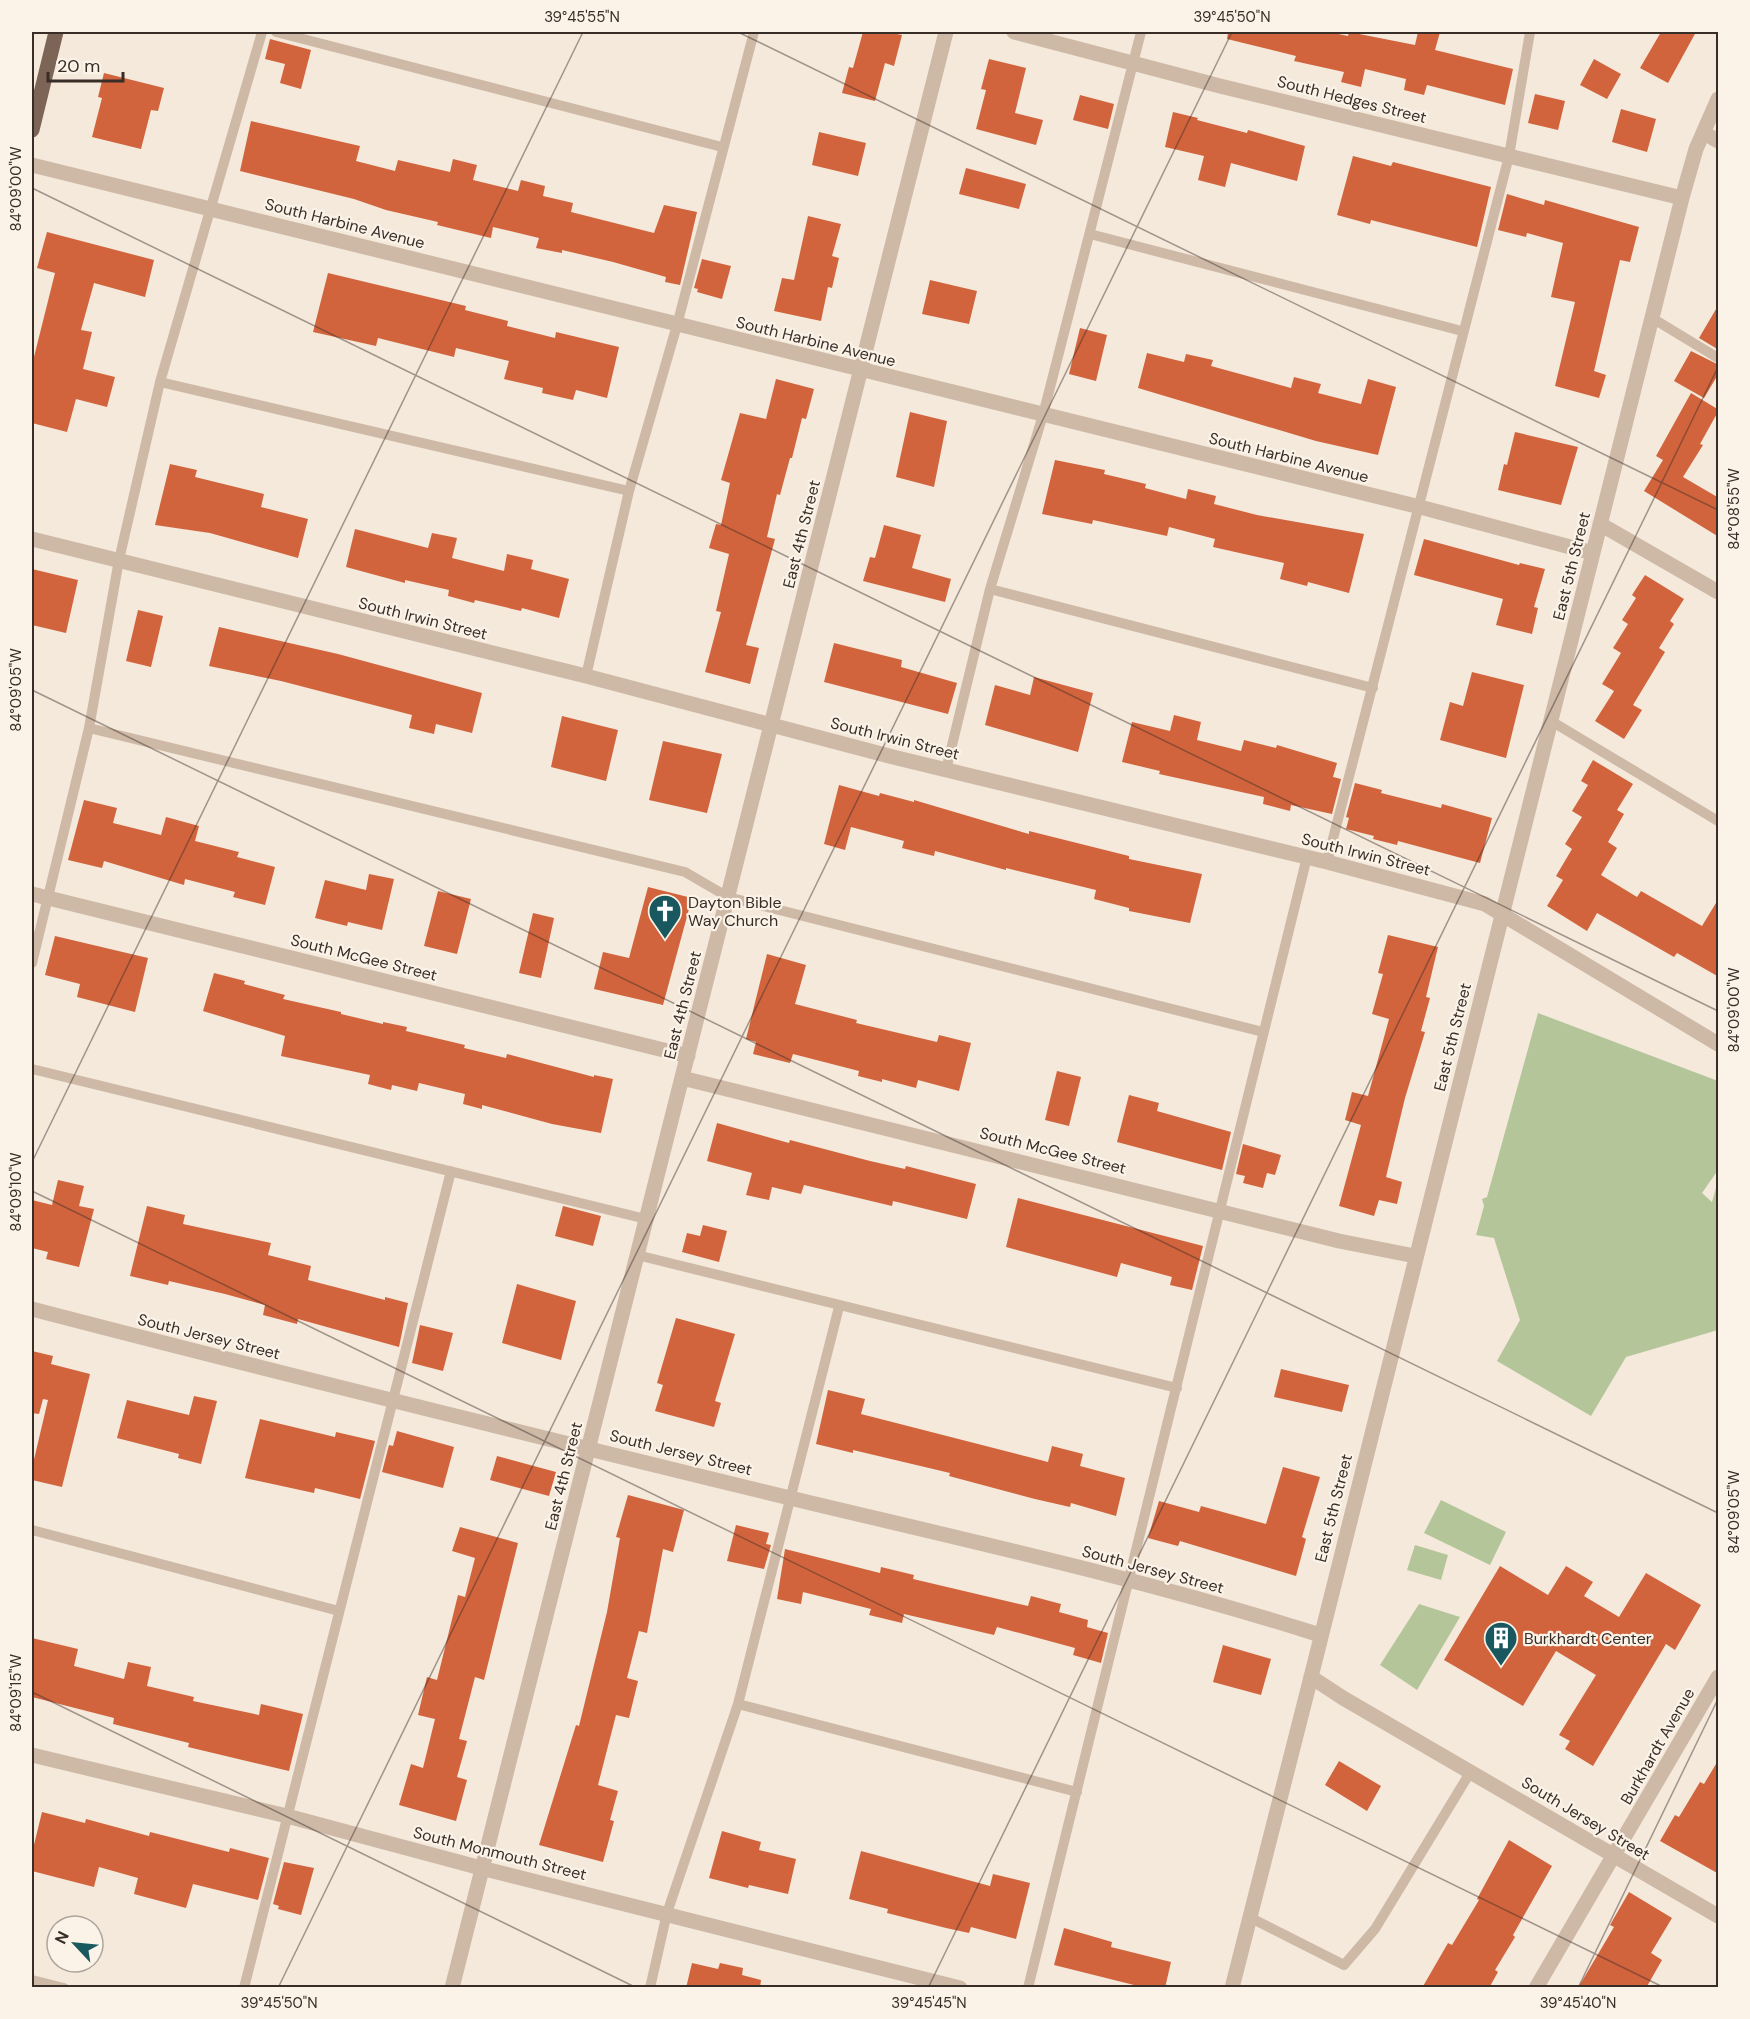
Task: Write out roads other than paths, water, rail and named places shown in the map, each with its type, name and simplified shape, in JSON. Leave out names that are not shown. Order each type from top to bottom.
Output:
[{"type":"main road","points":[[32,126],[56,32]]},
{"type":"street","name":"East 4th Street","points":[[452,1988],[946,32]]},
{"type":"street","name":"South Hedges Street","points":[[1014,32],[1682,198]]},
{"type":"street","name":"East 5th Street","points":[[1232,1988],[1682,198],[1704,133],[1719,99]]},
{"type":"street","points":[[1704,133],[1719,141]]},
{"type":"street","name":"South Harbine Avenue","points":[[32,165],[1420,507],[1593,553]]},
{"type":"street","points":[[1600,524],[1719,592]]},
{"type":"street","name":"South Irwin Street","points":[[32,538],[586,676],[946,770],[1327,862],[1485,904],[1502,912],[1719,1044]]},
{"type":"street","name":"South McGee Street","points":[[32,894],[688,1056]]},
{"type":"street","name":"South McGee Street","points":[[682,1078],[1339,1240],[1415,1256]]},
{"type":"street","name":"South Jersey Street","points":[[32,1309],[1131,1581],[1320,1635]]},
{"type":"street","name":"South Jersey Street","points":[[1311,1677],[1343,1698],[1719,1916]]},
{"type":"street","name":"Burkhardt Avenue","points":[[1536,1988],[1719,1677]]},
{"type":"street","name":"South Monmouth Street","points":[[32,1755],[286,1816],[481,1868],[667,1912],[960,1988]]},
{"type":"lane","points":[[32,963],[89,728],[119,561],[160,382],[213,208],[262,32]]},
{"type":"lane","points":[[276,32],[722,147]]},
{"type":"lane","points":[[586,676],[629,491],[677,325],[754,32]]},
{"type":"lane","points":[[946,770],[990,589],[1043,415],[1141,32]]},
{"type":"lane","points":[[1327,862],[1420,507],[1462,331],[1509,156],[1530,32]]},
{"type":"lane","points":[[1090,234],[1462,331]]},
{"type":"lane","points":[[1652,318],[1719,358]]},
{"type":"lane","points":[[160,382],[629,491]]},
{"type":"lane","points":[[990,589],[1373,688]]},
{"type":"lane","points":[[1551,721],[1719,821]]},
{"type":"lane","points":[[89,728],[685,872],[728,897],[1263,1032]]},
{"type":"lane","points":[[1028,1988],[1131,1581],[1219,1209],[1307,857]]},
{"type":"lane","points":[[32,1070],[646,1218]]},
{"type":"lane","points":[[244,1988],[451,1171]]},
{"type":"lane","points":[[637,1255],[839,1307],[1177,1388]]},
{"type":"lane","points":[[650,1988],[667,1912],[738,1704],[839,1307]]},
{"type":"lane","points":[[32,1530],[339,1611]]},
{"type":"lane","points":[[738,1704],[1077,1792]]},
{"type":"lane","points":[[1250,1917],[1344,1965],[1375,1929],[1471,1771]]},
{"type":"lane","points":[[32,1980],[64,1988]]},
{"type":"place","name":"Dayton Bible Way Church","points":[[665,940]]},
{"type":"place","name":"Burkhardt Center","points":[[1501,1667]]}]
